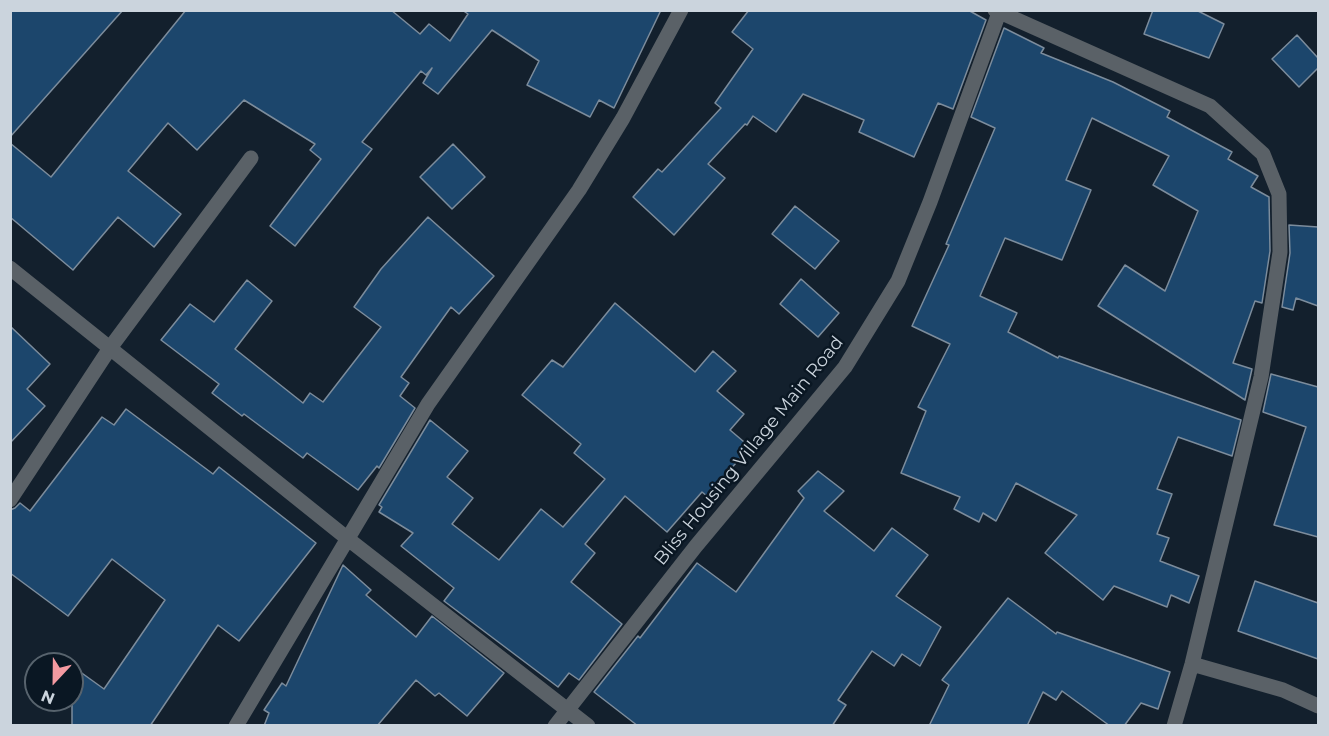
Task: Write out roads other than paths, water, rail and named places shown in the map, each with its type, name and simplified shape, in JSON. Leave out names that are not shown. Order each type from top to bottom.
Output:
[{"type":"street","points":[[236,726],[428,404],[579,190],[623,118],[681,10]]},
{"type":"street","points":[[998,11],[1210,106],[1263,154],[1280,194],[1280,252],[1261,378],[1192,664],[1174,726]]},
{"type":"street","name":"Bliss Housing Village Main Road","points":[[555,726],[696,546],[845,368],[897,281],[930,202],[998,11]]},
{"type":"street","points":[[10,500],[110,348],[251,158]]},
{"type":"street","points":[[10,268],[348,539],[588,726]]},
{"type":"street","points":[[1192,664],[1283,690],[1318,706]]}]
